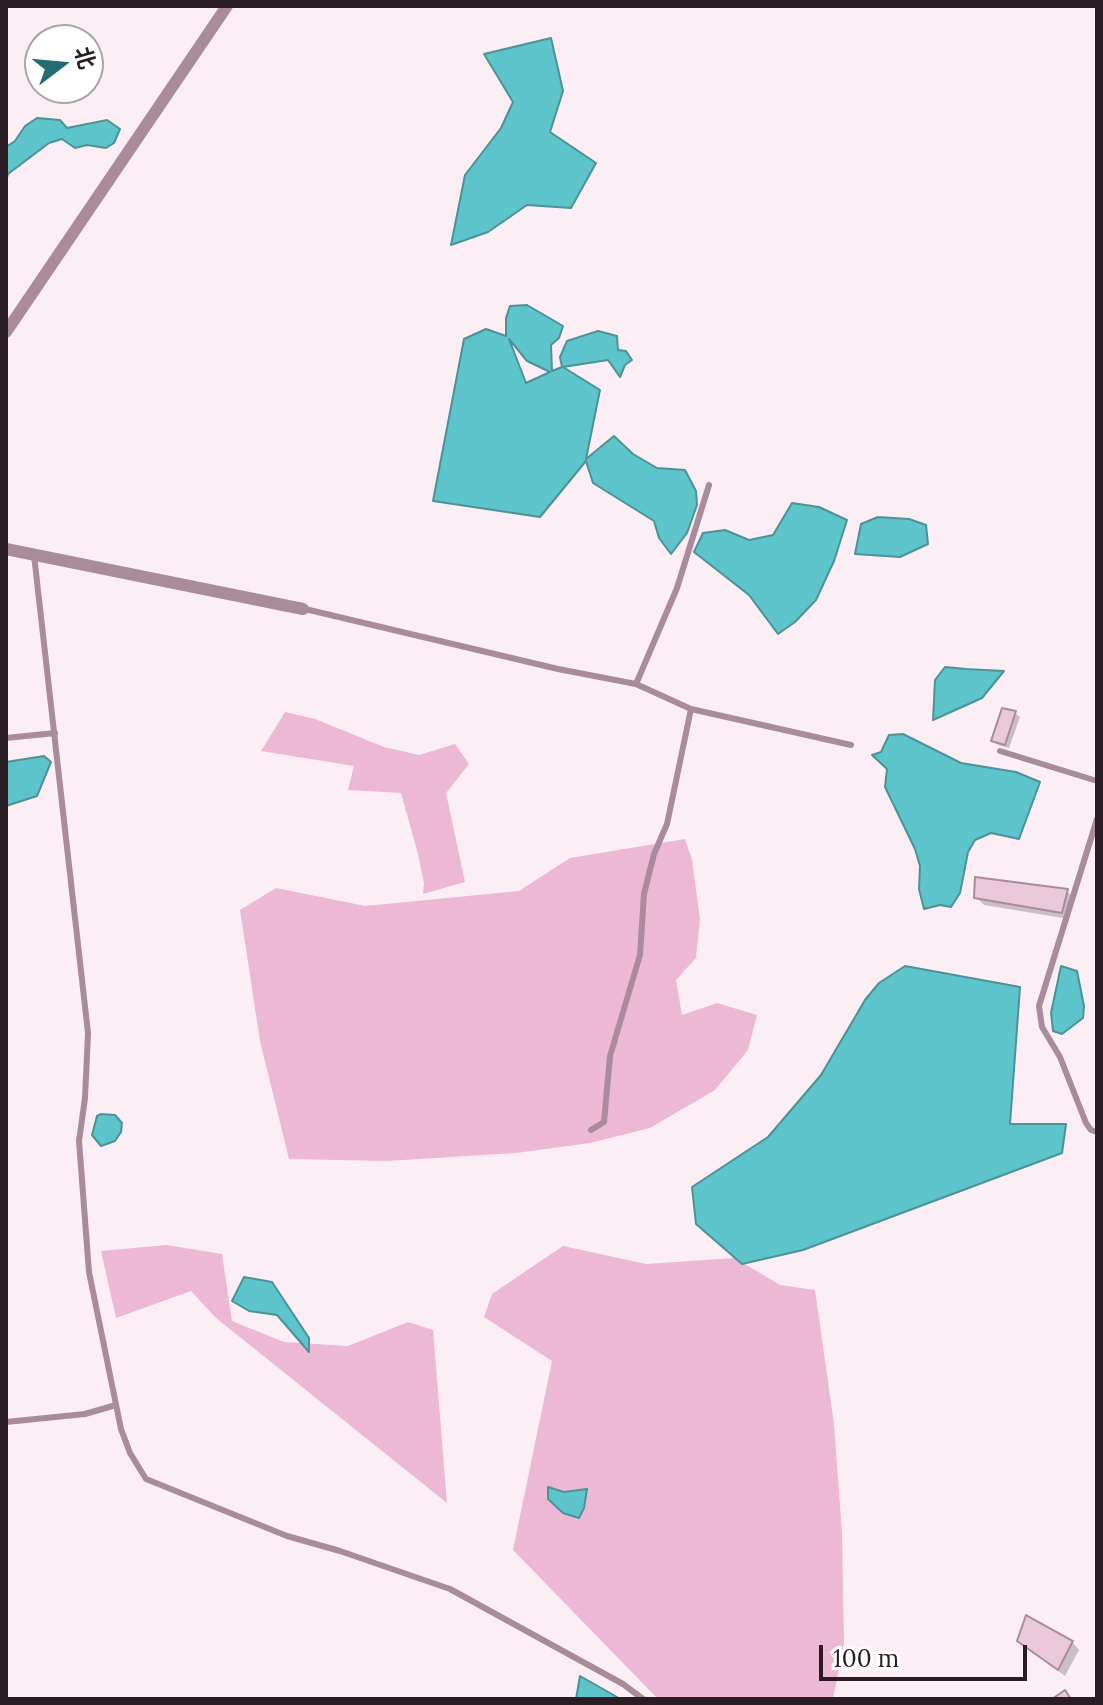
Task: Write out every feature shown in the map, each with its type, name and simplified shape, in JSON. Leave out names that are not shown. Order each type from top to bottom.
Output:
[{"type":"street","points":[[6,332],[227,6]]},
{"type":"street","points":[[6,549],[303,609]]},
{"type":"lane","points":[[636,684],[677,588],[709,485]]},
{"type":"lane","points":[[34,555],[88,1033],[85,1098],[79,1141],[89,1272],[116,1405],[130,1453],[146,1479],[287,1536],[450,1589],[623,1684],[643,1699]]},
{"type":"lane","points":[[303,609],[558,669],[636,684],[691,709],[851,745]]},
{"type":"lane","points":[[591,1130],[604,1122],[610,1056],[640,955],[644,894],[654,854],[667,824],[691,709]]},
{"type":"lane","points":[[6,738],[55,733]]},
{"type":"lane","points":[[1000,751],[1097,781]]},
{"type":"lane","points":[[1097,819],[1039,1006],[1042,1027],[1060,1057],[1086,1123],[1097,1132]]},
{"type":"lane","points":[[6,1422],[75,1416],[116,1405]]},
{"type":"shaded area","points":[[285,712],[315,719],[384,747],[419,755],[455,744],[469,764],[446,793],[465,882],[423,894],[418,854],[401,793],[348,790],[354,766],[261,751]]},
{"type":"shaded area","points":[[685,839],[692,860],[700,919],[696,958],[676,980],[682,1015],[717,1003],[757,1015],[748,1050],[715,1090],[650,1128],[590,1143],[516,1153],[387,1161],[289,1159],[260,1041],[240,910],[276,888],[365,906],[519,891],[570,858]]},
{"type":"shaded area","points":[[166,1245],[222,1254],[232,1321],[284,1342],[348,1346],[408,1322],[433,1330],[447,1503],[216,1318],[191,1291],[116,1318],[101,1251]]},
{"type":"shaded area","points":[[563,1246],[646,1264],[735,1258],[780,1285],[815,1290],[834,1424],[842,1533],[844,1643],[833,1699],[658,1699],[513,1550],[552,1361],[484,1317],[492,1294]]},
{"type":"water","points":[[551,38],[563,91],[550,132],[596,163],[571,208],[527,205],[488,232],[451,245],[465,175],[501,128],[513,102],[484,54]]},
{"type":"water","points":[[37,118],[60,120],[67,128],[107,120],[120,129],[114,143],[106,148],[87,145],[75,148],[62,139],[49,143],[8,174],[6,181],[6,147]]},
{"type":"water","points":[[527,305],[563,326],[559,338],[551,345],[552,371],[562,367],[560,357],[567,341],[598,331],[617,336],[618,350],[626,351],[632,360],[625,365],[620,377],[608,360],[563,367],[600,390],[586,459],[614,436],[633,454],[657,468],[685,470],[696,491],[697,505],[687,533],[671,554],[659,538],[654,521],[593,483],[586,461],[540,517],[433,501],[464,339],[486,329],[506,336],[510,306]],"holes":[[[509,339],[527,361],[550,372],[526,383]]]},
{"type":"water","points":[[792,503],[819,507],[847,520],[834,561],[816,600],[778,634],[749,595],[694,552],[703,533],[725,530],[749,540],[773,535]]},
{"type":"water","points":[[878,517],[909,519],[926,525],[928,544],[900,557],[855,554],[861,524]]},
{"type":"water","points":[[945,667],[1004,671],[982,698],[933,720],[935,680]]},
{"type":"water","points":[[903,734],[961,763],[1016,772],[1040,782],[1019,839],[991,833],[975,840],[968,852],[960,893],[951,907],[940,905],[924,909],[919,889],[920,866],[915,849],[885,787],[887,769],[872,755],[881,752],[889,735]]},
{"type":"water","points":[[44,756],[51,762],[37,796],[6,806],[6,762]]},
{"type":"water","points":[[905,966],[1020,987],[1010,1124],[1066,1124],[1062,1153],[803,1250],[742,1264],[696,1224],[692,1187],[768,1137],[821,1075],[865,1000],[879,983]]},
{"type":"water","points":[[1061,966],[1077,971],[1084,1006],[1083,1018],[1062,1034],[1053,1031],[1051,1013]]},
{"type":"water","points":[[115,1115],[122,1123],[115,1141],[101,1146],[92,1135],[97,1116]]},
{"type":"water","points":[[244,1277],[272,1282],[309,1338],[309,1352],[277,1315],[249,1311],[232,1301]]},
{"type":"water","points":[[548,1487],[564,1492],[587,1489],[579,1518],[563,1513],[548,1499]]},
{"type":"water","points":[[580,1676],[617,1697],[620,1699],[576,1699]]},
{"type":"building","points":[[1002,708],[1016,711],[1005,745],[991,741]]},
{"type":"building","points":[[975,877],[1068,889],[1062,913],[974,898]]},
{"type":"building","points":[[1026,1615],[1073,1641],[1058,1670],[1017,1641]]},
{"type":"building","points":[[1065,1690],[1071,1699],[1052,1699]]}]
